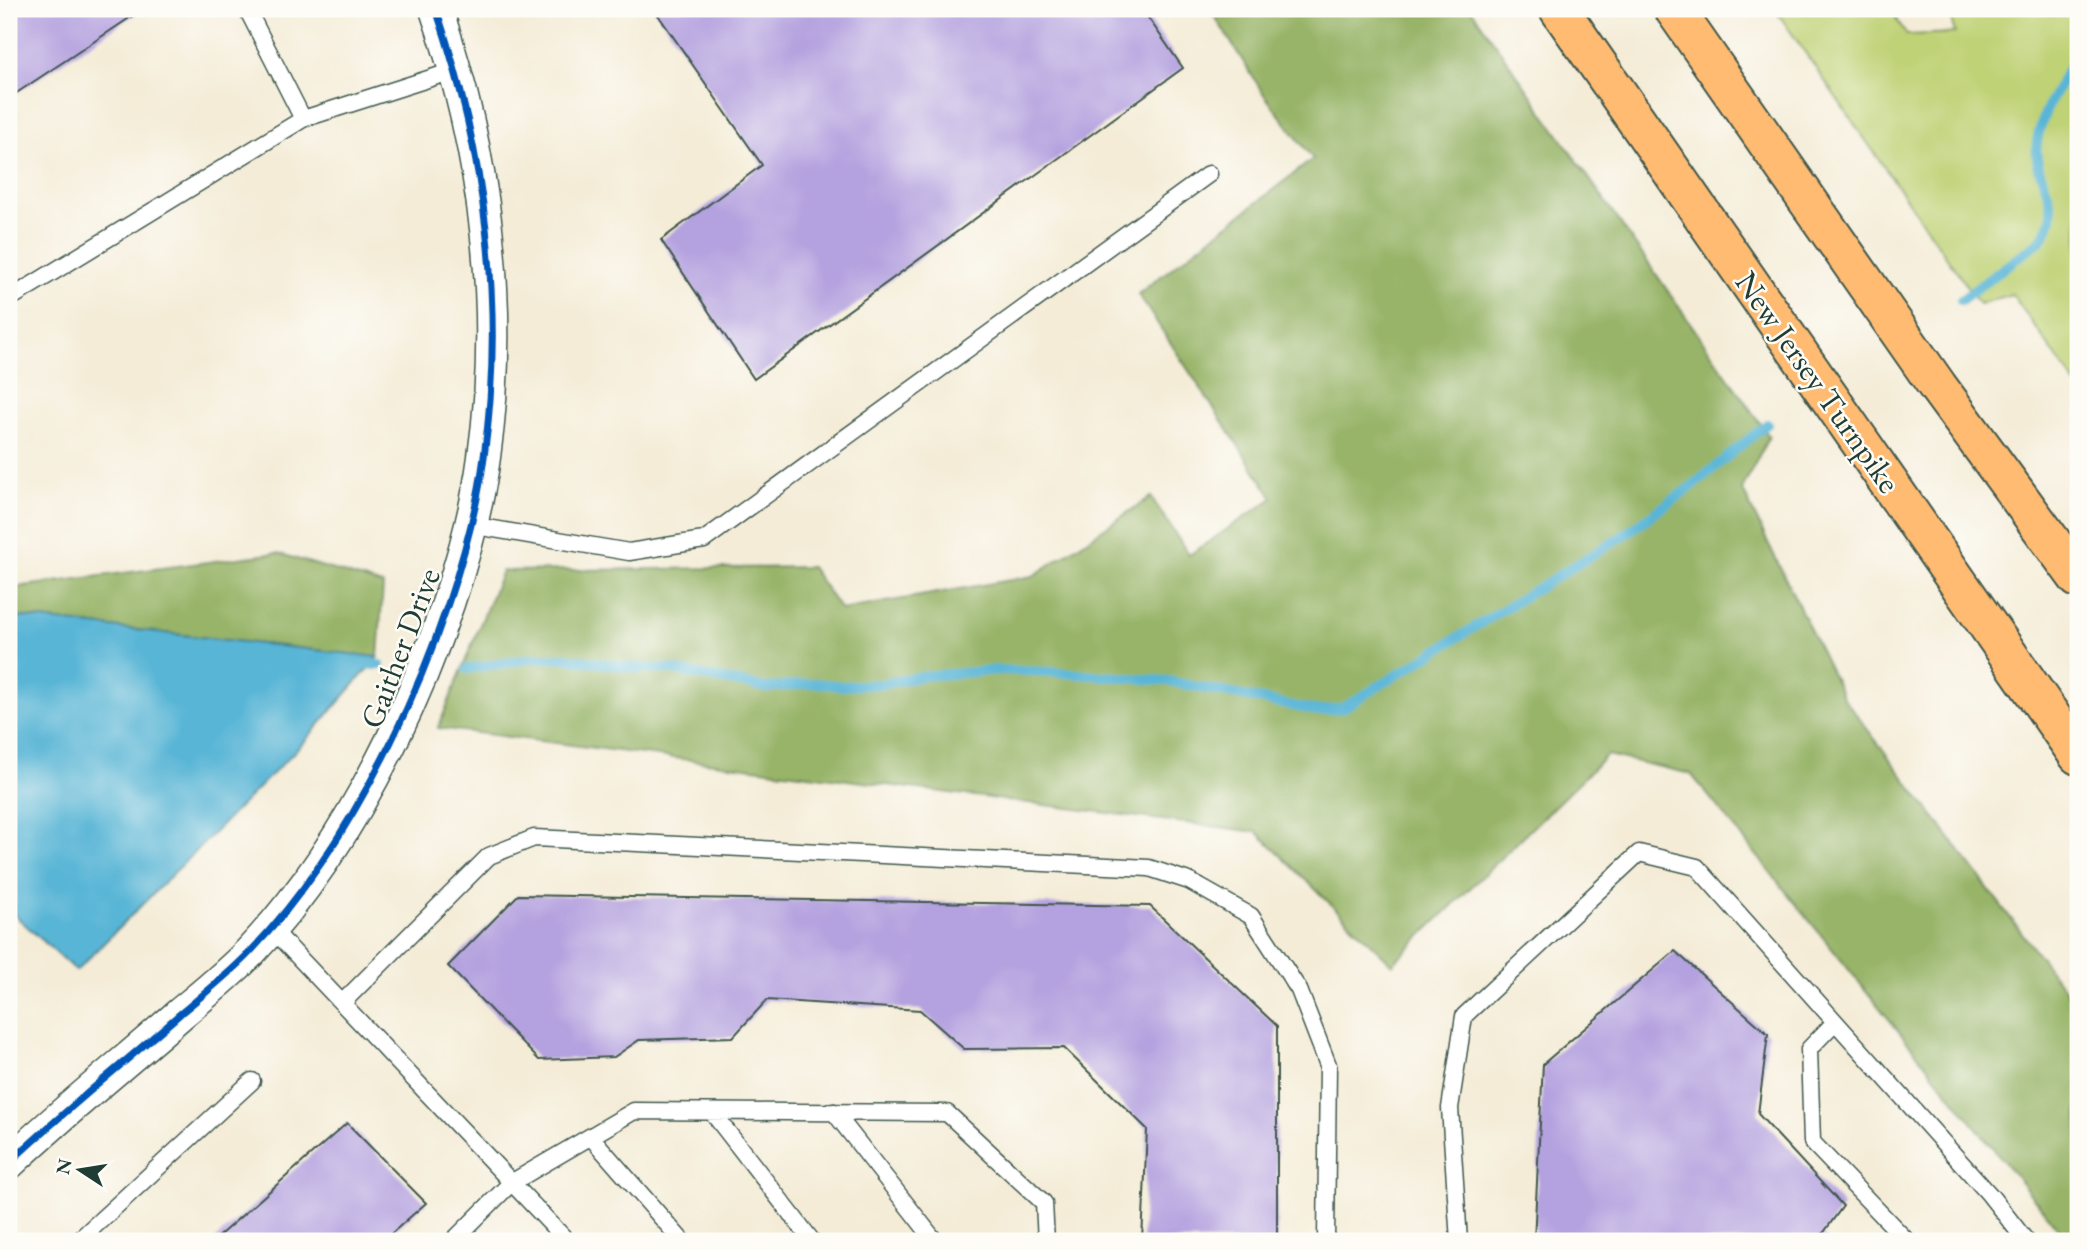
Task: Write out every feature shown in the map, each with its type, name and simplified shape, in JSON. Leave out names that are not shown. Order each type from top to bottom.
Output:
[{"type":"highway","name":"New Jersey Turnpike","points":[[1559,9],[2078,755]]},
{"type":"highway","points":[[1674,9],[1938,387],[2078,578]]},
{"type":"street","name":"Gaither Drive","points":[[9,1163],[50,1124],[250,953],[271,928],[323,862],[353,813],[398,729],[432,649],[470,525],[484,460],[491,392],[493,324],[481,189],[456,70],[436,9]]},
{"type":"lane","points":[[247,9],[303,119]]},
{"type":"lane","points":[[9,299],[303,119],[456,70]]},
{"type":"lane","points":[[470,525],[629,552],[704,540],[1209,174]]},
{"type":"lane","points":[[342,1003],[489,856],[534,838],[1149,868],[1189,881],[1251,916],[1299,990],[1328,1065],[1326,1241]]},
{"type":"lane","points":[[1459,1241],[1450,1108],[1464,1016],[1639,853],[1697,867],[1989,1194],[2026,1241]]},
{"type":"lane","points":[[271,928],[567,1241]]},
{"type":"lane","points":[[1836,1022],[1810,1049],[1812,1142],[1907,1241]]},
{"type":"lane","points":[[78,1241],[252,1081]]},
{"type":"lane","points":[[453,1241],[511,1183],[634,1111],[947,1113],[1044,1203],[1046,1241]]},
{"type":"lane","points":[[712,1112],[812,1241]]},
{"type":"lane","points":[[834,1112],[935,1241]]},
{"type":"lane","points":[[591,1137],[682,1241]]},
{"type":"green space","points":[[1210,9],[1471,9],[1769,436],[1742,489],[1843,697],[2078,1007],[2078,1241],[2068,1241],[1691,774],[1607,755],[1392,964],[1257,832],[438,728],[502,571],[811,567],[841,610],[1033,576],[1151,497],[1189,555],[1273,498],[1138,294],[1313,159],[1265,96]]},
{"type":"green space","points":[[1775,9],[1890,9],[1907,35],[1955,33],[1948,9],[2078,9],[2078,387],[2012,294],[1979,304]]},
{"type":"green space","points":[[277,553],[383,585],[378,657],[23,617],[9,620],[9,588]]},
{"type":"water","points":[[23,617],[378,657],[304,742],[76,971],[9,910],[9,620]]},
{"type":"building","points":[[9,9],[143,9],[9,98]]},
{"type":"building","points":[[654,9],[1142,9],[1183,68],[754,379],[661,240],[762,165]]},
{"type":"building","points":[[518,895],[1150,906],[1277,1026],[1277,1241],[1142,1241],[1147,1129],[1064,1048],[964,1049],[920,1010],[767,1000],[733,1037],[639,1040],[614,1057],[539,1060],[448,966]]},
{"type":"building","points":[[1675,951],[1768,1034],[1758,1114],[1843,1206],[1822,1235],[1828,1241],[1534,1241],[1543,1064]]},
{"type":"building","points":[[347,1123],[426,1203],[383,1241],[213,1241]]},
{"type":"waterway","points":[[1961,300],[2040,241],[2048,227],[2051,203],[2039,169],[2037,142],[2048,107],[2078,53]]},
{"type":"waterway","points":[[467,669],[535,658],[566,658],[634,668],[667,669],[767,688],[817,683],[843,686],[882,684],[924,676],[999,670],[1053,672],[1168,681],[1318,711],[1343,708],[1621,537],[1692,486],[1767,424]]},
{"type":"waterway","points":[[360,664],[380,665]]},
{"type":"cycle path","points":[[9,1163],[234,968],[271,929],[310,879],[377,770],[406,710],[435,639],[460,565],[478,492],[490,400],[492,344],[491,287],[478,174],[453,63],[436,9]]}]
